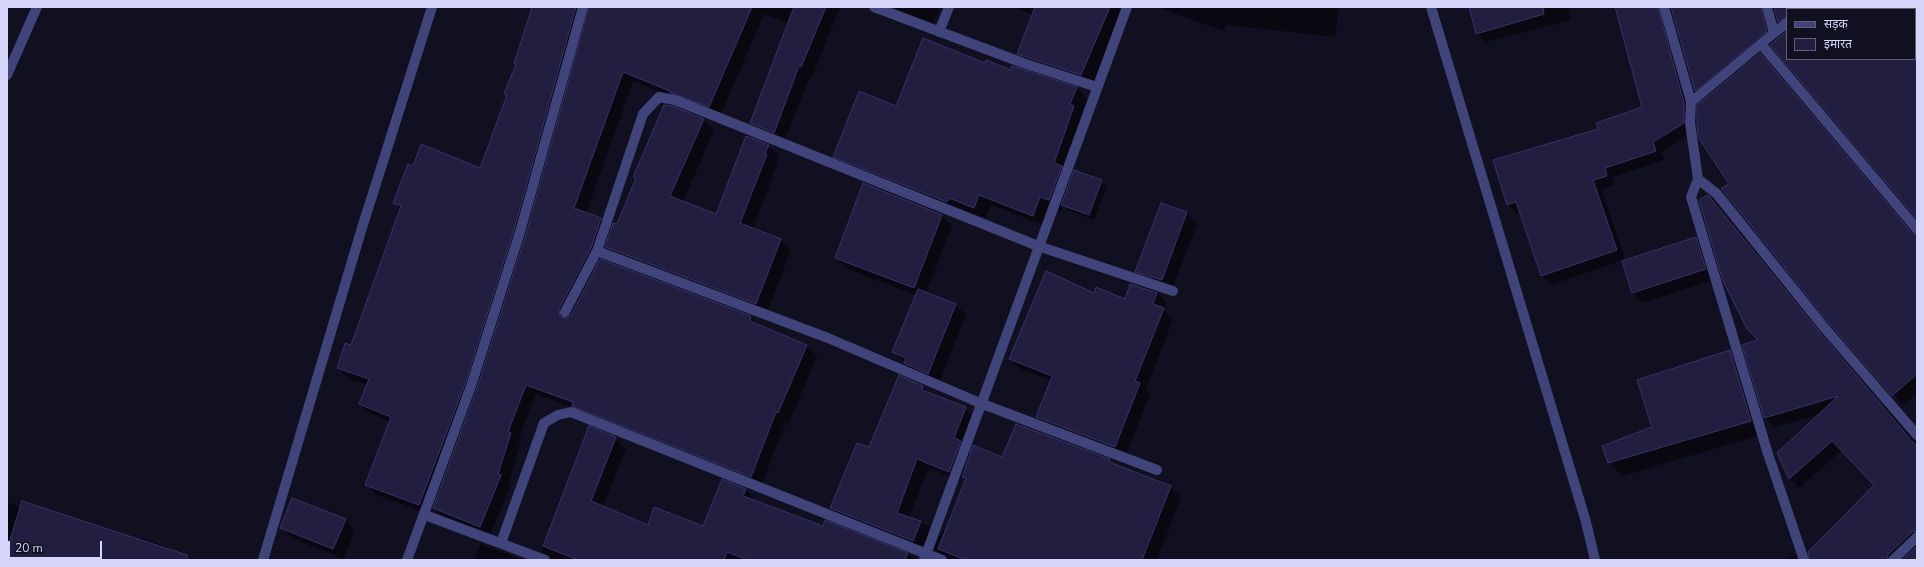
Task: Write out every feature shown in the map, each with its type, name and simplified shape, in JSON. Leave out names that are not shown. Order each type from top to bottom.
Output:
[{"type":"street","points":[[7,73],[37,7]]},
{"type":"street","points":[[263,560],[361,231],[432,7]]},
{"type":"street","points":[[407,560],[425,515],[471,386],[520,232],[583,7]]},
{"type":"street","points":[[874,7],[1023,63],[1097,87]]},
{"type":"street","points":[[939,32],[949,7]]},
{"type":"street","points":[[925,557],[980,402],[1127,7]]},
{"type":"street","points":[[1431,7],[1582,507],[1595,560]]},
{"type":"street","points":[[1664,7],[1691,102],[1690,123],[1698,179],[1691,197],[1768,454],[1804,560]]},
{"type":"street","points":[[1767,7],[1774,33]]},
{"type":"street","points":[[1691,102],[1786,24]]},
{"type":"street","points":[[1761,44],[1917,229]]},
{"type":"street","points":[[565,312],[597,251],[643,114],[659,97],[675,100],[1038,246],[1173,291]]},
{"type":"street","points":[[1698,179],[1717,194],[1823,326],[1917,435]]},
{"type":"street","points":[[597,251],[828,338],[980,402],[1158,470]]},
{"type":"street","points":[[501,544],[544,423],[558,415],[572,412],[925,557],[942,560]]},
{"type":"street","points":[[425,515],[545,560]]},
{"type":"street","points":[[1893,560],[1917,536]]},
{"type":"building","points":[[532,7],[576,7],[514,230],[465,384],[419,505],[365,485],[391,417],[359,404],[369,379],[337,368],[345,343],[351,345],[401,206],[393,203],[408,164],[413,166],[421,144],[480,168],[507,95],[504,94],[516,64],[514,64]]},
{"type":"building","points":[[589,7],[752,7],[709,107],[623,72],[574,208],[601,218],[591,248],[559,309],[560,316],[566,318],[571,315],[600,259],[751,316],[750,321],[807,345],[778,413],[776,412],[751,477],[572,406],[573,402],[526,385],[508,432],[511,433],[498,474],[501,475],[480,527],[433,508],[477,388],[526,234]]},
{"type":"building","points":[[794,7],[826,7],[801,67],[799,66],[774,133],[750,123]]},
{"type":"building","points":[[1035,7],[1110,7],[1081,75],[1017,54]]},
{"type":"building","points":[[1469,7],[1543,7],[1544,14],[1476,34]]},
{"type":"building","points":[[1615,7],[1658,7],[1684,103],[1684,123],[1653,142],[1656,151],[1605,168],[1607,176],[1593,180],[1617,250],[1541,276],[1516,202],[1507,205],[1493,160],[1598,129],[1596,123],[1642,107]]},
{"type":"building","points":[[1671,7],[1761,7],[1767,31],[1695,91]]},
{"type":"building","points":[[1774,7],[1787,7],[1786,18],[1778,22]]},
{"type":"building","points":[[1786,32],[1786,60],[1917,59],[1917,219],[1770,45]]},
{"type":"building","points":[[923,38],[985,63],[986,60],[1011,70],[1012,66],[1077,87],[1070,104],[1074,106],[1054,163],[1062,166],[1049,200],[1040,197],[1033,216],[979,195],[974,208],[949,198],[947,202],[833,157],[859,91],[896,106]]},
{"type":"building","points":[[1760,53],[1912,233],[1917,235],[1917,374],[1892,396],[1828,322],[1721,188],[1729,184],[1698,137],[1697,105]]},
{"type":"building","points":[[664,105],[673,106],[704,119],[670,196],[716,214],[746,136],[769,145],[765,153],[767,154],[740,223],[781,239],[756,304],[605,247],[613,223],[617,224],[636,178],[633,177]]},
{"type":"building","points":[[1074,170],[1102,180],[1089,215],[1061,205]]},
{"type":"building","points":[[863,183],[942,215],[914,288],[835,258]]},
{"type":"building","points":[[1708,195],[1818,330],[1917,447],[1917,531],[1912,532],[1888,555],[1887,560],[1810,560],[1808,552],[1874,485],[1832,441],[1789,479],[1777,453],[1838,396],[1764,418],[1742,345],[1758,340],[1747,329],[1723,281],[1699,200]]},
{"type":"building","points":[[1161,203],[1187,212],[1162,280],[1135,272]]},
{"type":"building","points":[[1696,237],[1706,269],[1632,293],[1622,261]]},
{"type":"building","points":[[1046,271],[1094,293],[1096,287],[1125,299],[1130,284],[1157,293],[1153,304],[1164,308],[1135,381],[1140,383],[1115,447],[1036,417],[1052,376],[1009,359]]},
{"type":"building","points":[[918,289],[956,304],[928,374],[904,363],[906,358],[892,352]]},
{"type":"building","points":[[1730,350],[1751,421],[1608,463],[1602,446],[1652,427],[1637,380]]},
{"type":"building","points":[[899,375],[923,386],[922,390],[966,407],[954,438],[961,441],[949,472],[917,459],[897,513],[921,521],[913,541],[830,508],[857,443],[869,447]]},
{"type":"building","points":[[1016,424],[1110,459],[1109,462],[1171,486],[1142,560],[966,560],[938,549],[966,478],[962,477],[973,445],[1002,457]]},
{"type":"building","points":[[589,426],[616,437],[591,501],[648,525],[654,507],[703,526],[722,479],[746,489],[743,496],[823,526],[825,520],[908,553],[905,560],[748,560],[727,552],[724,560],[578,560],[543,546]]},
{"type":"building","points":[[292,498],[346,519],[333,549],[280,528]]},
{"type":"building","points":[[22,501],[187,555],[187,560],[7,560],[7,550]]},
{"type":"building","points":[[1917,546],[1917,560],[1902,560]]}]
